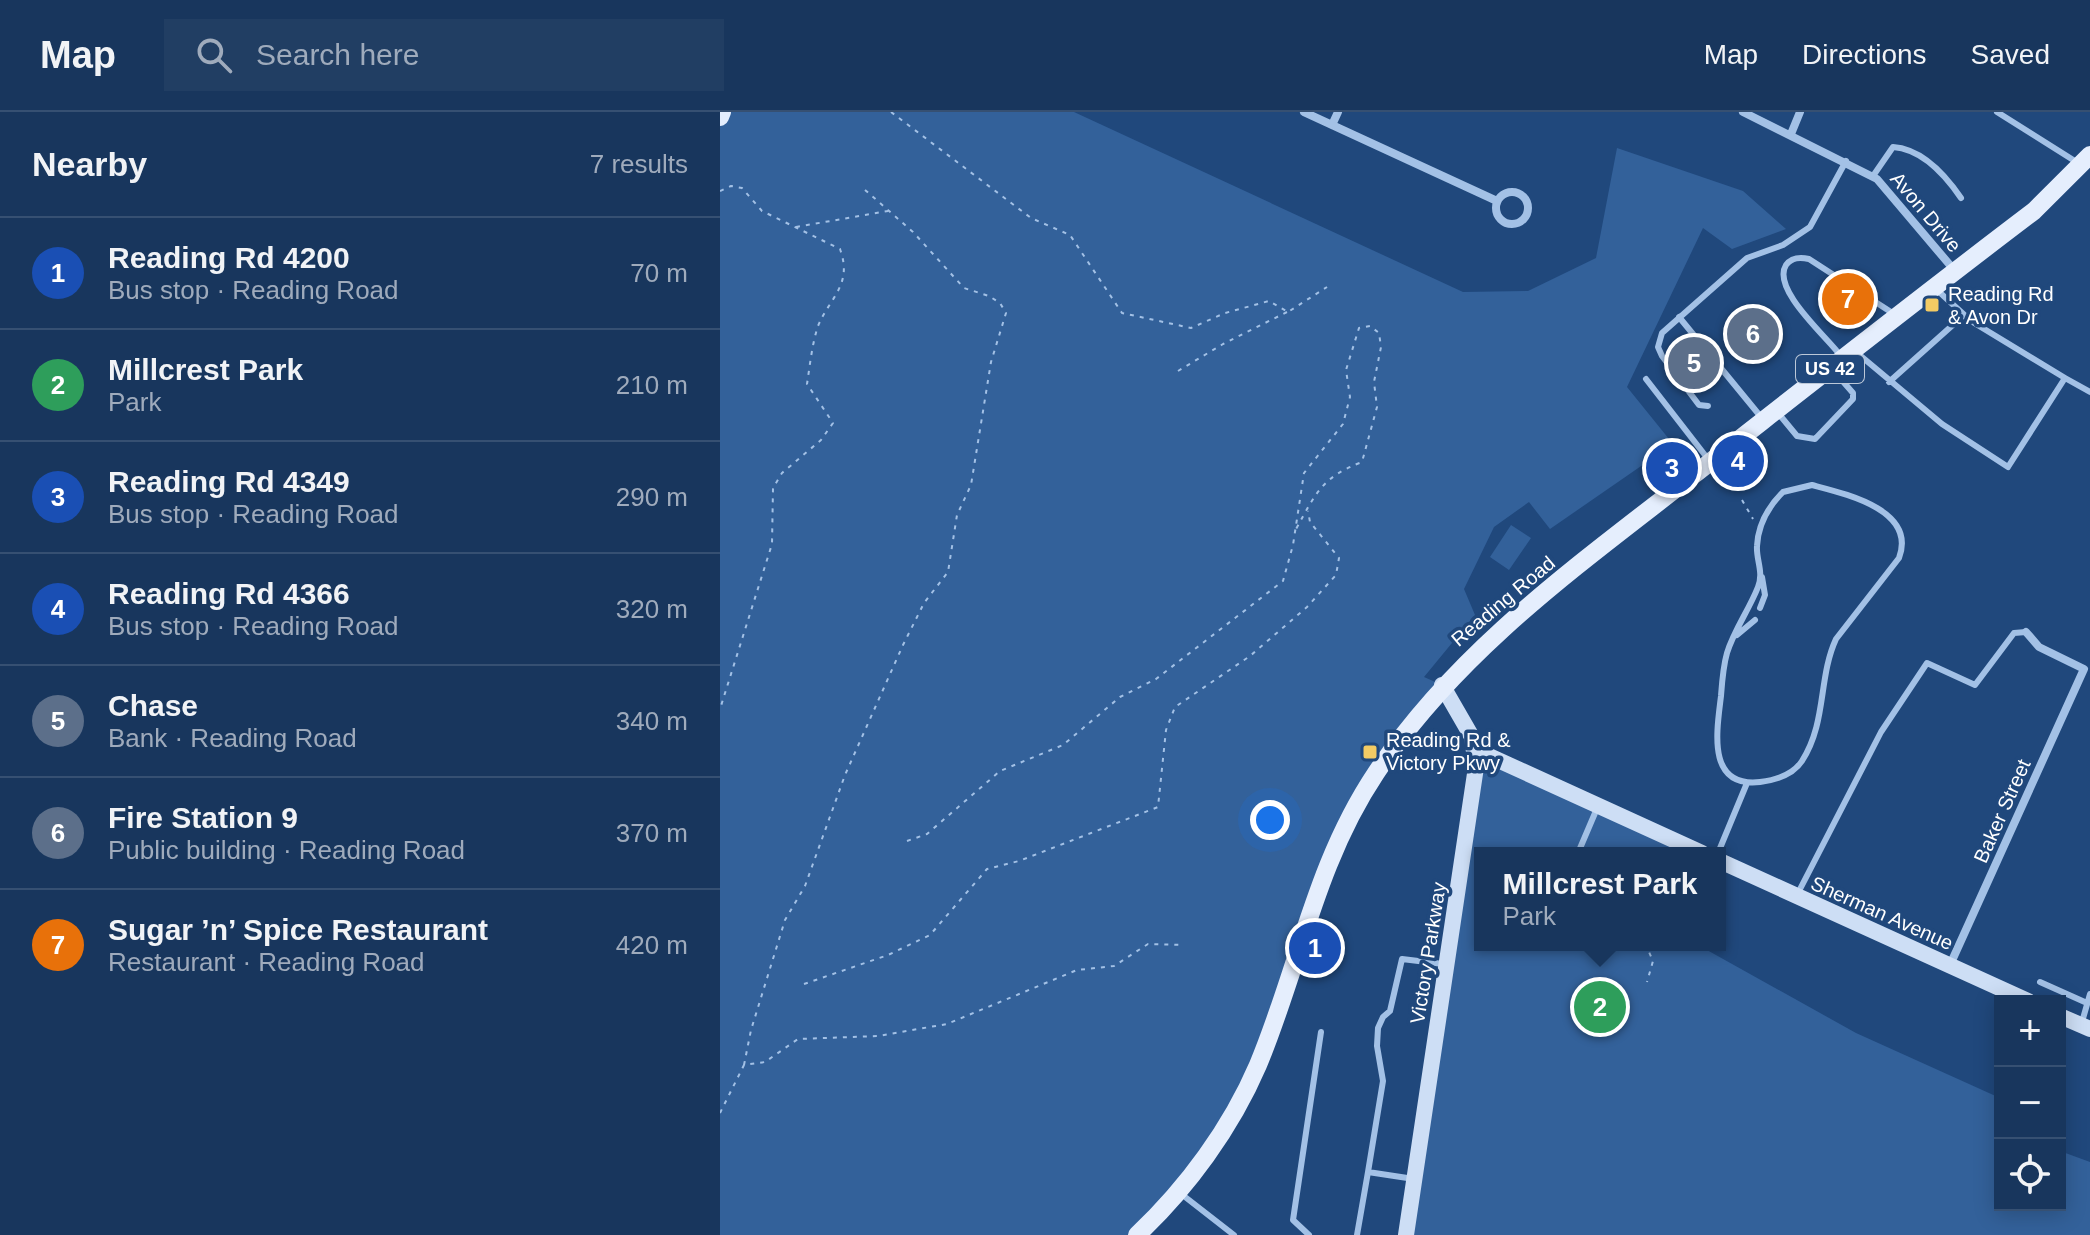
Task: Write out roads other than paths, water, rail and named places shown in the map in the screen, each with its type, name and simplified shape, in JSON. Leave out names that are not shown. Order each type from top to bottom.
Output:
[{"type":"main road","name":"Reading Road","points":[[1137,1235],[1177,1191],[1219,1136],[1258,1064],[1309,914],[1343,830],[1374,776],[1442,685],[1564,578],[2034,211],[2086,160]]},
{"type":"street","points":[[1304,112],[1497,201]]},
{"type":"street","points":[[1332,125],[1338,112]]},
{"type":"street","name":"Avon Drive","points":[[1743,112],[1873,176],[1893,193],[1955,271]]},
{"type":"street","points":[[1791,134],[1800,112]]},
{"type":"street","points":[[1510,192],[1521,195],[1528,204],[1527,215],[1515,224],[1505,223],[1497,216],[1497,201],[1510,192]]},
{"type":"street","name":"Baker Street","points":[[1950,966],[2084,669],[2039,647],[2026,632]]},
{"type":"street","points":[[1442,685],[1472,737],[1476,750],[1689,847]]},
{"type":"street","name":"Victory Parkway","points":[[1406,1235],[1476,750]]},
{"type":"street","name":"Sherman Avenue","points":[[1726,864],[2015,995]]},
{"type":"street","points":[[2066,1019],[2085,1027]]},
{"type":"lane","points":[[1997,112],[2086,160]]},
{"type":"lane","points":[[1873,176],[1893,147],[1901,148],[1940,170],[1961,198]]},
{"type":"lane","points":[[1708,406],[1699,405],[1658,347],[1662,333],[1747,258],[1776,248],[1810,227],[1846,161]]},
{"type":"lane","points":[[1776,248],[1788,262]]},
{"type":"lane","points":[[1679,317],[1770,415],[1797,436],[1815,439],[1853,399],[1853,393],[1842,359],[1806,317],[1784,283],[1788,262],[1800,257],[1809,259],[1897,316]]},
{"type":"lane","points":[[1935,287],[1964,315],[2090,392]]},
{"type":"lane","points":[[1889,382],[1964,315]]},
{"type":"lane","points":[[1842,359],[1889,382],[1942,424],[2008,467],[2065,378]]},
{"type":"lane","points":[[1646,379],[1710,462]]},
{"type":"lane","points":[[1760,608],[1765,595],[1757,547],[1772,502],[1783,492],[1812,485],[1853,495],[1873,505],[1903,535],[1904,546],[1899,558],[1832,646],[1821,720],[1802,761],[1791,773],[1771,781],[1747,783],[1727,772],[1719,759],[1715,740],[1726,656],[1759,586],[1761,572]]},
{"type":"lane","points":[[1734,637],[1755,620]]},
{"type":"lane","points":[[1796,896],[1881,732],[1927,663],[1975,685],[2014,633],[2026,632]]},
{"type":"lane","points":[[1720,847],[1747,783]]},
{"type":"lane","points":[[1581,847],[1598,806]]},
{"type":"lane","points":[[1357,1235],[1383,1081],[1377,1046],[1378,1028],[1390,1011],[1402,959],[1447,964]]},
{"type":"lane","points":[[2040,982],[2087,1003]]},
{"type":"lane","points":[[2085,1027],[2090,994]]},
{"type":"lane","points":[[1309,1235],[1293,1220],[1321,1032]]},
{"type":"lane","points":[[1368,1172],[1414,1179]]},
{"type":"lane","points":[[1177,1191],[1234,1235]]},
{"type":"place","name":"Sugar ’n’ Spice Restaurant","points":[[1848,299]]},
{"type":"place","name":"Reading Rd & Avon Dr","points":[[1932,305]]},
{"type":"place","name":"Fire Station 9","points":[[1753,334]]},
{"type":"place","name":"Chase","points":[[1694,363]]},
{"type":"place","name":"Reading Rd 4366","points":[[1738,461]]},
{"type":"place","name":"Reading Rd 4349","points":[[1672,468]]},
{"type":"place","name":"Reading Rd & Victory Pkwy","points":[[1370,752]]},
{"type":"place","name":"Reading Rd 4200","points":[[1315,948]]},
{"type":"place","name":"Millcrest Park","points":[[1600,1007]]}]
